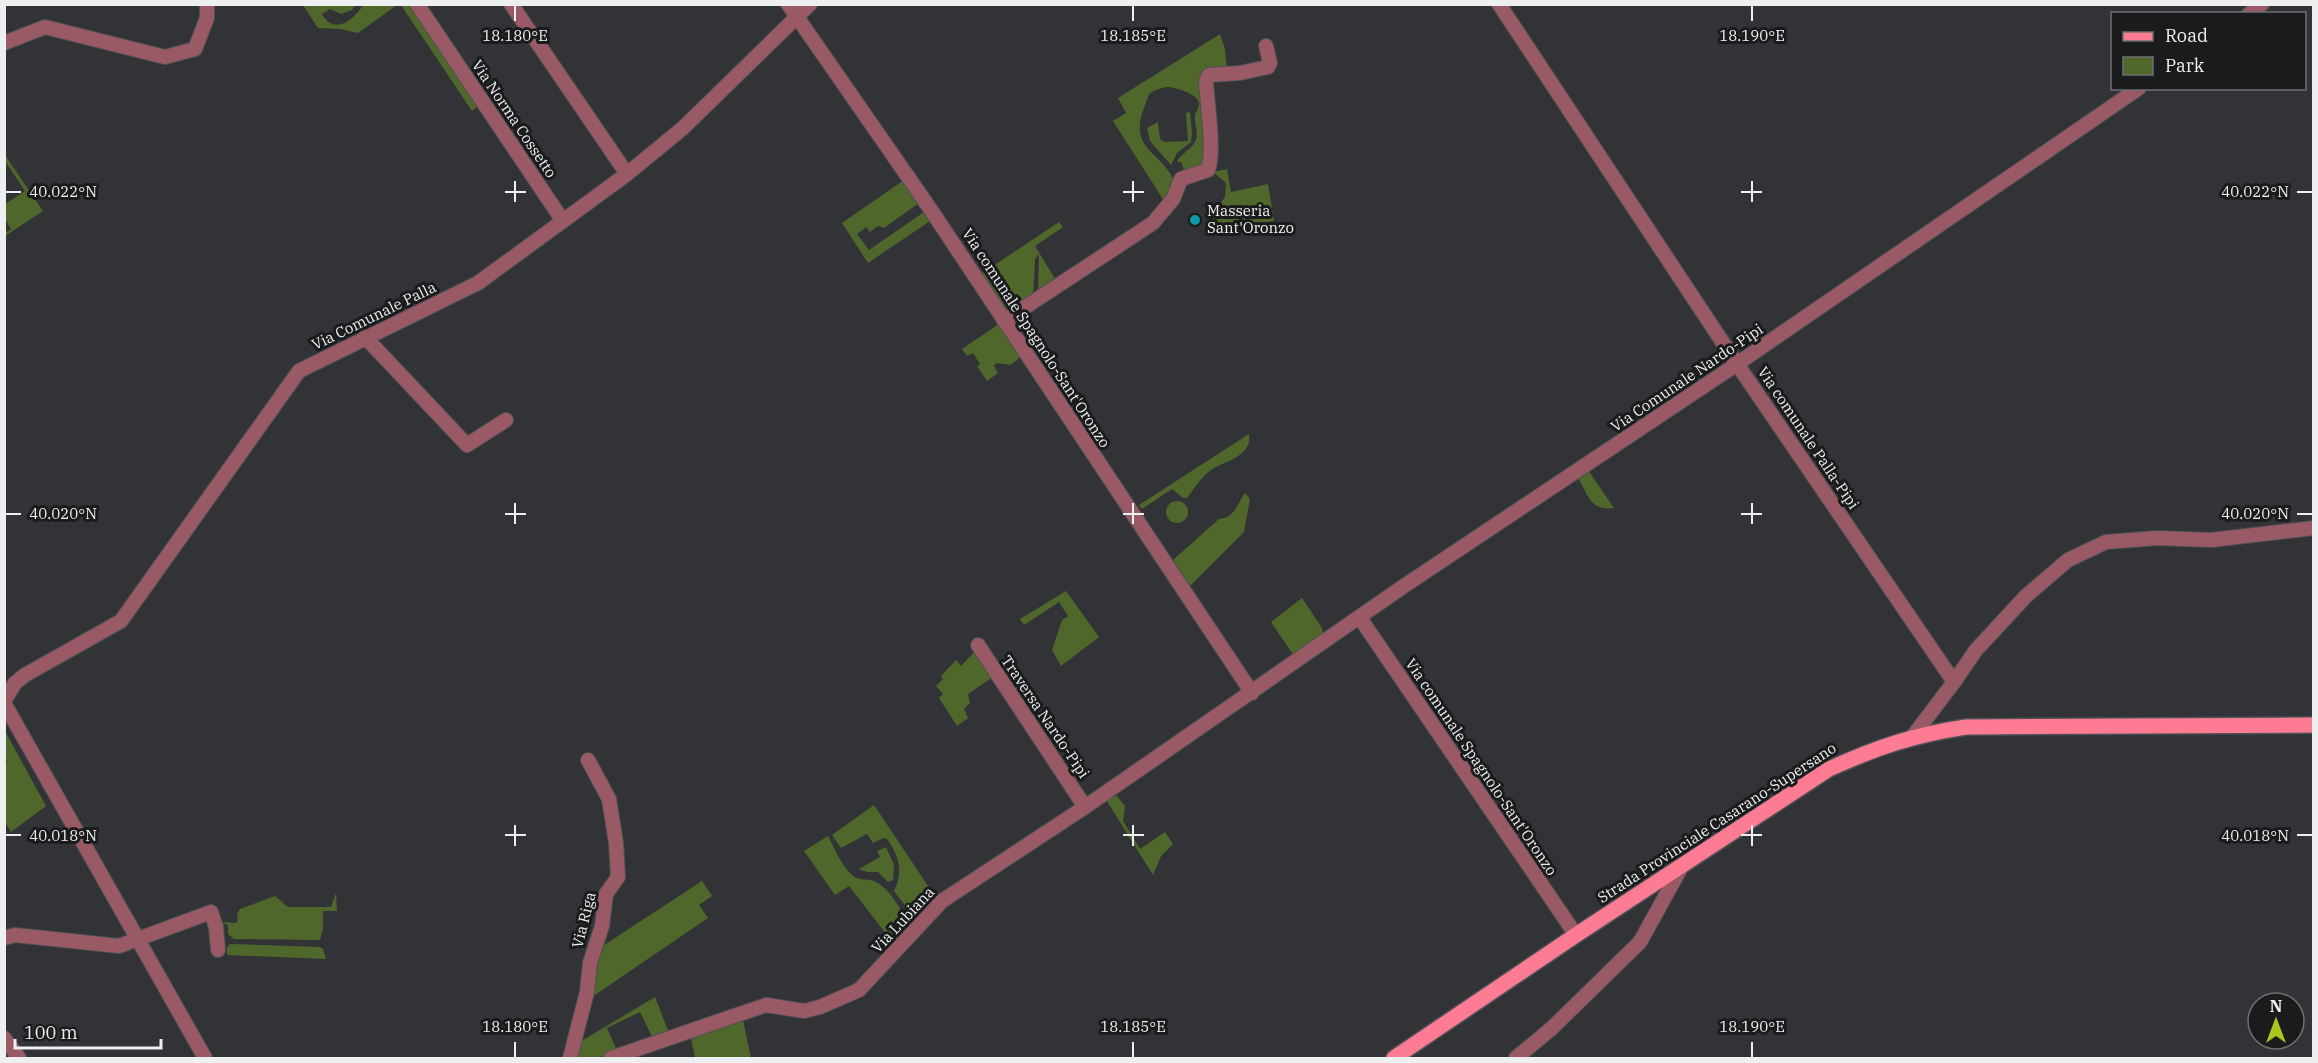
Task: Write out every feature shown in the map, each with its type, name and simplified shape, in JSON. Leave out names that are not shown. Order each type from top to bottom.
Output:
[{"type":"main road","name":"Strada Provinciale Casarano-Supersano","points":[[1394,1059],[1576,935],[1829,769],[1873,749],[1913,736],[1966,727],[2313,725]]},
{"type":"street","points":[[4,42],[45,27],[165,57],[195,49],[207,18],[207,4]]},
{"type":"street","name":"Via Norma Cossetto","points":[[417,4],[563,221]]},
{"type":"street","points":[[511,4],[627,174]]},
{"type":"street","name":"Via comunale Spagnolo-Sant'Oronzo","points":[[789,4],[931,210],[1252,693]]},
{"type":"street","name":"Via Comunale Palla","points":[[4,702],[15,683],[25,675],[121,621],[299,371],[478,283],[627,174],[683,128],[810,4]]},
{"type":"street","name":"Via comunale Palla-Pipi","points":[[1499,4],[1737,364],[1954,682]]},
{"type":"street","points":[[1004,321],[1153,223],[1173,199],[1182,179],[1208,170],[1210,153],[1206,81],[1209,75],[1240,73],[1268,67],[1270,63],[1266,46]]},
{"type":"street","name":"Via Comunale Nardo-Pipi","points":[[1252,693],[1404,586],[1737,364],[2136,90]]},
{"type":"street","points":[[365,337],[467,445],[506,420]]},
{"type":"street","points":[[1913,736],[1976,650],[2026,596],[2068,560],[2106,542],[2157,538],[2211,540],[2313,528]]},
{"type":"street","name":"Via comunale Spagnolo-Sant'Oronzo","points":[[1360,618],[1576,935]]},
{"type":"street","name":"Traversa Nardo-Pipi","points":[[978,645],[1085,807]]},
{"type":"street","name":"Via Lubiana","points":[[611,1059],[766,1005],[804,1011],[820,1007],[859,990],[942,901],[1252,693]]},
{"type":"street","points":[[4,702],[206,1059]]},
{"type":"street","name":"Via Riga","points":[[570,1059],[587,992],[590,963],[602,926],[606,894],[618,877],[616,843],[609,799],[588,760]]},
{"type":"street","points":[[1516,1059],[1552,1028],[1640,942],[1682,866]]},
{"type":"street","points":[[4,938],[15,935],[119,946],[212,912],[218,950]]},
{"type":"green space","points":[[303,5],[355,5],[352,10],[341,14],[330,9],[322,14],[327,21],[338,25],[354,16],[363,5],[397,5],[358,33],[318,28]]},
{"type":"green space","points":[[401,5],[413,5],[481,104],[472,111]]},
{"type":"green space","points":[[1220,34],[1225,49],[1227,71],[1202,70],[1209,163],[1185,175],[1182,163],[1177,161],[1196,140],[1195,116],[1199,103],[1195,97],[1175,88],[1160,89],[1149,94],[1142,114],[1140,133],[1142,139],[1168,170],[1174,181],[1166,204],[1113,121],[1126,113],[1118,98]]},
{"type":"green space","points":[[1190,112],[1191,142],[1177,153],[1171,165],[1150,141],[1147,128],[1158,122],[1160,139],[1164,142],[1188,141],[1186,113]]},
{"type":"green space","points":[[5,155],[43,211],[5,236],[5,229],[7,232],[11,229],[5,219],[5,204],[25,191],[5,161]]},
{"type":"green space","points":[[1227,169],[1231,192],[1268,184],[1274,221],[1210,229],[1211,215],[1225,197],[1226,183],[1213,172]]},
{"type":"green space","points":[[904,180],[919,203],[884,228],[878,226],[870,232],[866,227],[857,234],[869,250],[924,212],[930,221],[868,263],[842,223]]},
{"type":"green space","points":[[1059,222],[1063,227],[1035,246],[1057,282],[1038,294],[1039,254],[1035,259],[1033,298],[1006,316],[978,276]]},
{"type":"green space","points":[[999,324],[1021,357],[1010,365],[996,363],[994,366],[998,373],[987,381],[977,366],[980,364],[973,353],[967,356],[962,349]]},
{"type":"green space","points":[[1249,434],[1246,449],[1206,474],[1187,498],[1183,498],[1172,489],[1142,509],[1139,505]]},
{"type":"green space","points":[[1588,470],[1614,508],[1600,507],[1591,501],[1578,478]]},
{"type":"green space","points":[[1245,493],[1250,499],[1244,532],[1190,586],[1173,560],[1219,519],[1229,516]]},
{"type":"green space","points":[[1177,501],[1185,504],[1188,512],[1185,520],[1177,523],[1169,520],[1166,512],[1169,504]]},
{"type":"green space","points":[[1066,591],[1099,637],[1061,666],[1052,650],[1062,620],[1068,616],[1059,602],[1024,625],[1020,619]]},
{"type":"green space","points":[[1302,598],[1322,628],[1324,637],[1294,656],[1271,622]]},
{"type":"green space","points":[[975,651],[993,677],[968,694],[970,703],[964,709],[968,718],[957,726],[939,698],[943,694],[936,686],[943,679],[941,676],[956,660],[961,666]]},
{"type":"green space","points":[[5,731],[46,806],[11,832],[5,822],[4,764],[7,762]]},
{"type":"green space","points":[[1110,794],[1117,796],[1125,806],[1123,821],[1140,849],[1165,832],[1173,844],[1161,856],[1153,875],[1105,798]]},
{"type":"green space","points":[[874,805],[936,898],[919,917],[909,911],[894,891],[899,877],[899,864],[887,839],[883,838],[873,843],[867,834],[841,848],[832,835]]},
{"type":"green space","points":[[828,836],[845,868],[853,876],[881,885],[898,906],[907,923],[894,944],[849,886],[835,895],[804,851]]},
{"type":"green space","points":[[886,847],[894,865],[893,880],[888,882],[878,872],[859,869],[880,857],[877,851]]},
{"type":"green space","points":[[702,881],[712,896],[699,905],[708,918],[589,999],[598,949]]},
{"type":"green space","points":[[336,893],[337,911],[323,911],[323,929],[320,940],[234,939],[228,934],[228,925],[220,922],[236,923],[240,909],[275,896],[288,907],[331,907]]},
{"type":"green space","points":[[230,944],[320,947],[326,959],[227,955],[227,947]]},
{"type":"green space","points":[[655,997],[669,1033],[653,1039],[640,1012],[607,1028],[617,1051],[598,1058],[573,1058],[578,1043]]},
{"type":"green space","points":[[742,1015],[751,1058],[695,1058],[691,1037]]},
{"type":"place","name":"Masseria Sant'Oronzo","points":[[1195,220]]}]
